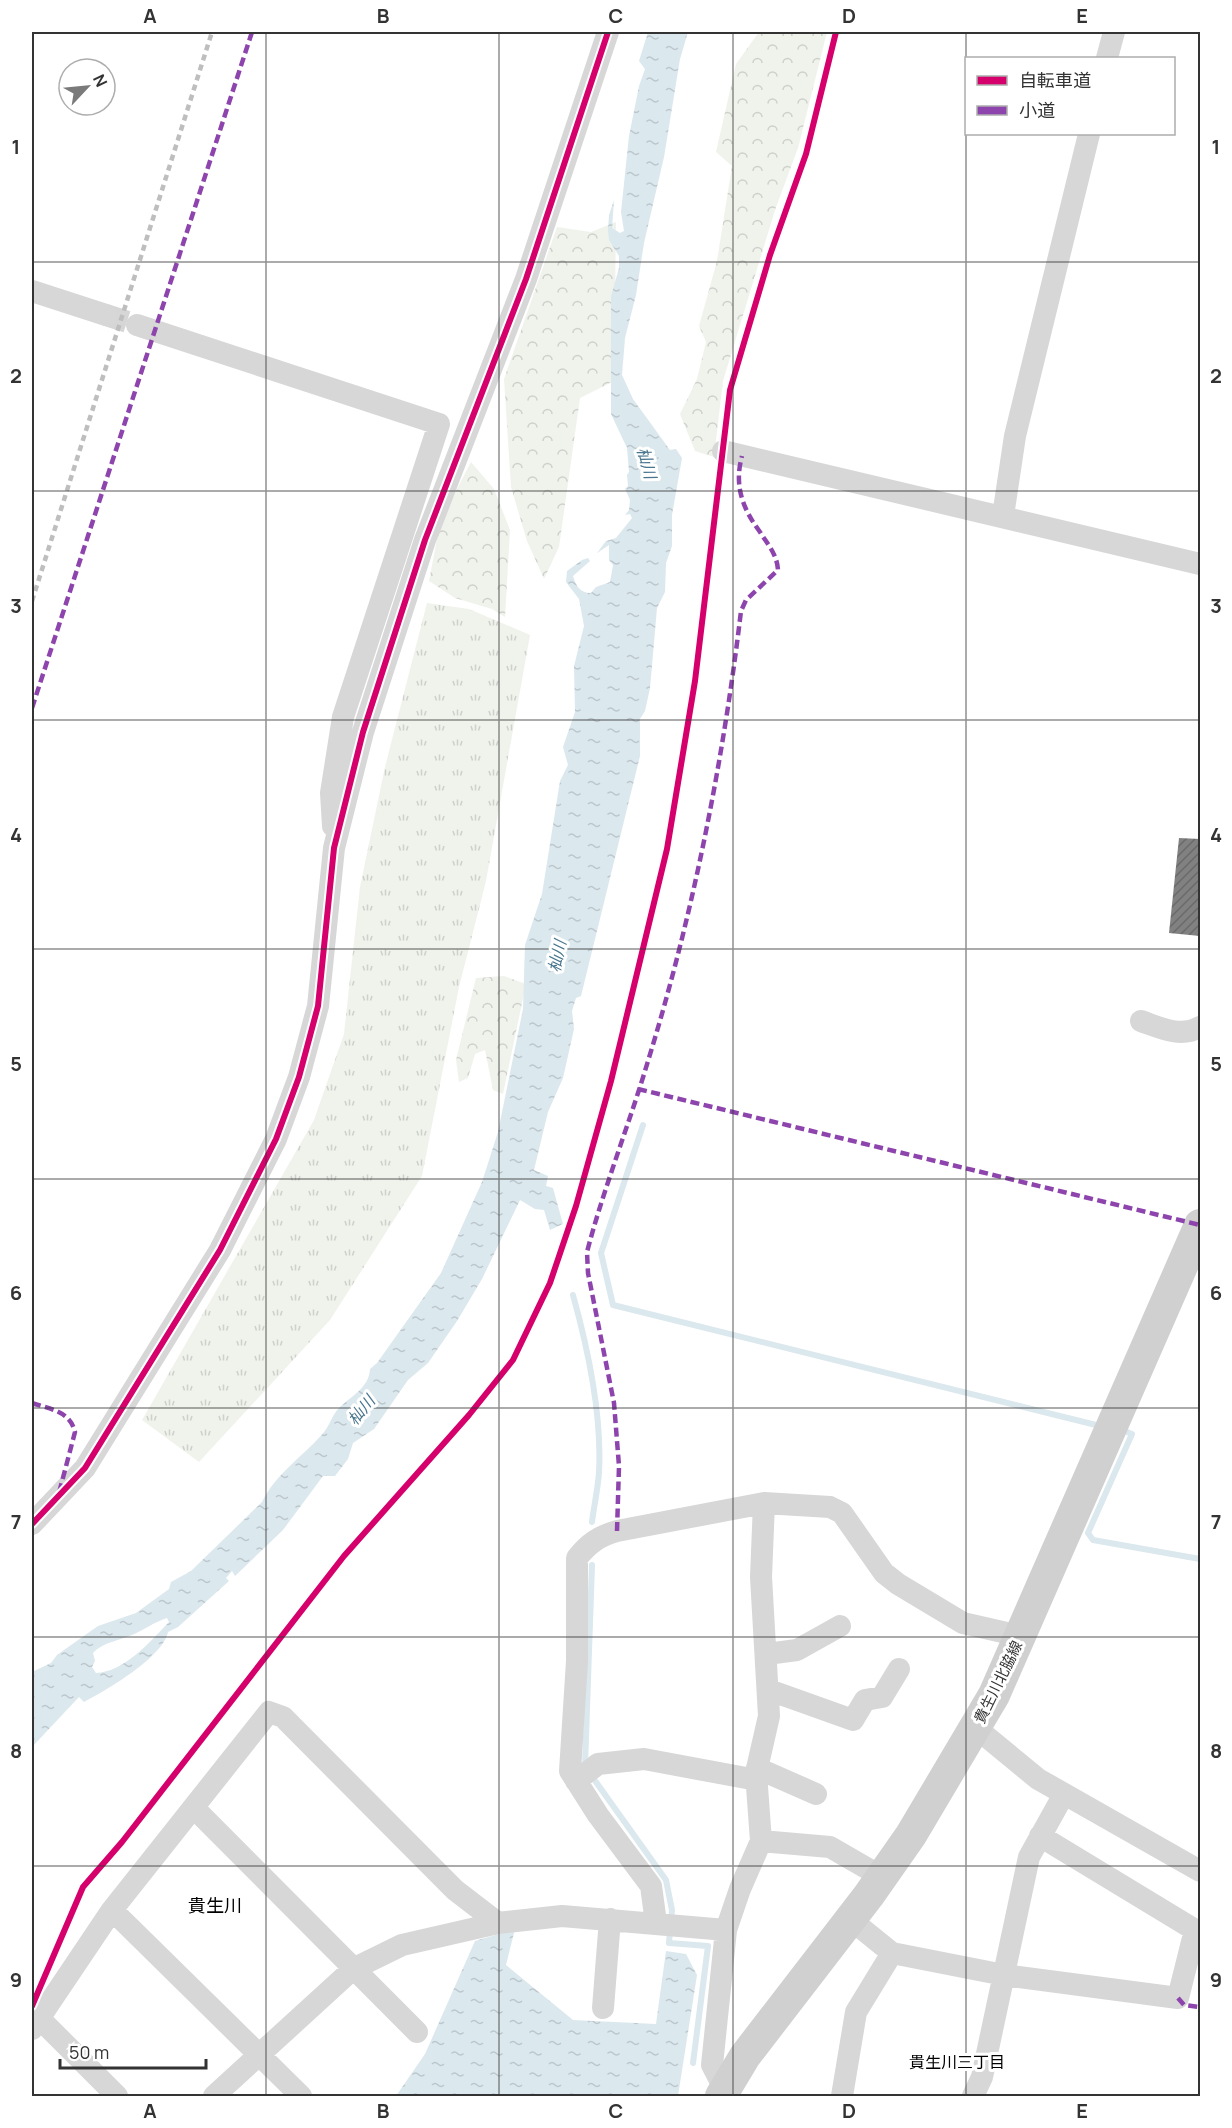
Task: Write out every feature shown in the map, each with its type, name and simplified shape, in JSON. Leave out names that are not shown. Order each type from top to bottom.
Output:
[{"type":"main road","name":"貴生川北脇線","points":[[722,2092],[794,1989],[882,1877],[911,1835],[976,1728],[994,1695],[1068,1532],[1200,1225]]},
{"type":"street","points":[[32,1524],[85,1468],[220,1250],[276,1139],[298,1077],[318,1006],[334,848],[363,732],[425,540],[526,279],[608,32]]},
{"type":"street","points":[[1107,57],[1114,32]]},
{"type":"street","points":[[1003,516],[1015,436],[1089,135]]},
{"type":"street","points":[[32,291],[106,315]]},
{"type":"street","points":[[137,325],[440,424],[343,717],[331,793],[334,848]]},
{"type":"street","points":[[723,451],[1200,564]]},
{"type":"street","points":[[1141,1022],[1177,1033],[1192,1032],[1200,1027]]},
{"type":"street","points":[[666,1924],[651,1886],[570,1771],[577,1662],[577,1558],[586,1546],[603,1535],[764,1503],[830,1507],[842,1513],[884,1573],[898,1584],[963,1623],[1020,1636]]},
{"type":"street","points":[[722,2092],[712,2065],[726,1930],[740,1889],[761,1842],[757,1774],[770,1716],[761,1577],[764,1503]]},
{"type":"street","points":[[767,1654],[797,1650],[840,1626]]},
{"type":"street","points":[[769,1690],[853,1720],[865,1700],[882,1696],[899,1669]]},
{"type":"street","points":[[117,2097],[35,2024],[112,1910],[269,1712],[283,1717],[455,1890],[498,1923]]},
{"type":"street","points":[[976,1728],[1038,1779],[1200,1871]]},
{"type":"street","points":[[576,1781],[598,1764],[644,1759],[757,1774],[816,1794]]},
{"type":"street","points":[[973,2097],[982,2077],[1029,1857],[1065,1794]]},
{"type":"street","points":[[194,1808],[417,2032]]},
{"type":"street","points":[[850,1919],[892,1953],[1004,1975],[1178,1998],[1195,1930],[1040,1836]]},
{"type":"street","points":[[761,1842],[830,1847],[882,1877]]},
{"type":"street","points":[[112,1910],[301,2097]]},
{"type":"street","points":[[214,2097],[353,1969],[402,1945],[498,1923],[562,1916],[726,1930]]},
{"type":"street","points":[[603,2008],[610,1919]]},
{"type":"street","points":[[842,2097],[856,2012],[892,1953]]},
{"type":"green space","points":[[759,32],[827,32],[798,148],[775,210],[723,381],[714,457],[695,451],[680,414],[697,379],[706,342],[699,326],[717,261],[732,166],[716,152],[736,64]]},
{"type":"green space","points":[[616,222],[614,381],[580,398],[559,547],[544,579],[527,541],[511,487],[504,379],[557,227],[591,232]]},
{"type":"green space","points":[[471,462],[494,489],[510,530],[505,617],[492,609],[455,598],[429,581],[438,534],[448,506]]},
{"type":"green space","points":[[427,603],[469,609],[530,635],[486,881],[459,987],[422,1176],[330,1320],[199,1462],[142,1420],[314,1120],[344,1034],[360,887],[385,767]]},
{"type":"green space","points":[[504,976],[526,984],[503,1094],[493,1090],[485,1050],[475,1054],[468,1078],[459,1082],[456,1060],[476,978]]},
{"type":"water","name":"杣川","points":[[648,32],[688,32],[680,59],[664,157],[625,338],[622,375],[633,399],[670,450],[676,449],[682,458],[672,515],[672,546],[666,563],[665,592],[657,608],[650,688],[645,711],[640,719],[640,756],[581,996],[576,998],[572,1011],[574,1029],[563,1078],[548,1112],[534,1170],[548,1176],[546,1186],[553,1188],[563,1224],[550,1230],[544,1210],[535,1209],[520,1200],[482,1279],[457,1321],[428,1363],[408,1380],[374,1429],[353,1443],[348,1459],[335,1476],[323,1476],[283,1530],[235,1576],[232,1571],[226,1578],[229,1581],[178,1627],[168,1632],[164,1642],[145,1662],[106,1690],[84,1702],[79,1697],[32,1747],[32,1672],[51,1663],[57,1655],[98,1626],[136,1613],[169,1589],[171,1582],[191,1571],[262,1502],[282,1473],[316,1441],[337,1411],[363,1387],[370,1369],[377,1363],[441,1273],[482,1182],[498,1132],[523,1009],[525,945],[542,894],[560,781],[568,765],[563,747],[575,712],[574,666],[584,626],[579,599],[566,582],[567,571],[588,558],[590,561],[573,576],[579,588],[591,593],[596,587],[610,582],[613,565],[609,560],[609,545],[597,553],[606,541],[616,538],[632,518],[630,514],[625,515],[629,510],[630,500],[625,489],[628,486],[629,472],[627,448],[611,414],[611,296],[619,268],[619,256],[609,240],[608,231],[609,215],[614,200],[612,228],[620,233],[624,231],[621,212],[629,136],[639,86],[645,69],[639,61]],"holes":[[[167,1618],[169,1622],[145,1647],[126,1662],[96,1673],[92,1667],[95,1661],[93,1653],[101,1646],[132,1635]]]},
{"type":"water","points":[[515,1929],[506,1965],[573,2020],[656,2024],[666,1951],[686,1954],[697,1975],[678,2096],[396,2096],[425,2054],[475,1941]]},
{"type":"building","points":[[1179,838],[1200,839],[1200,936],[1169,933]]},
{"type":"waterway","points":[[643,1125],[601,1253],[613,1305],[1096,1425]]},
{"type":"waterway","points":[[573,1295],[589,1360],[598,1428],[599,1472],[592,1522]]},
{"type":"waterway","points":[[1127,1432],[1132,1434],[1088,1533],[1093,1540],[1200,1559]]},
{"type":"waterway","points":[[585,1766],[592,1565]]},
{"type":"waterway","points":[[591,1775],[666,1880],[672,1910],[671,1920]]},
{"type":"waterway","points":[[670,1930],[669,1943],[708,1946],[693,2063]]},
{"type":"tunnel","points":[[106,315],[137,325]]},
{"type":"railway","points":[[32,601],[212,32]]},
{"type":"marked path","points":[[32,708],[252,32]]},
{"type":"marked path","points":[[617,1531],[619,1466],[614,1403],[588,1273],[587,1252],[648,1061],[679,950],[716,781],[741,611],[746,600],[778,570],[774,554],[748,514],[741,496],[739,477],[742,456]]},
{"type":"marked path","points":[[638,1089],[1200,1225]]},
{"type":"marked path","points":[[32,1403],[64,1415],[69,1419],[75,1432],[59,1493]]},
{"type":"marked path","points":[[1178,1998],[1184,2005],[1200,2007]]},
{"type":"cycle path","points":[[32,1524],[85,1468],[220,1250],[276,1139],[299,1077],[318,1006],[334,848],[363,732],[425,540],[526,279],[608,32]]},
{"type":"cycle path","points":[[32,2006],[83,1887],[122,1842],[344,1556],[469,1415],[513,1360],[550,1283],[576,1206],[611,1081],[667,849],[695,681],[730,390],[770,255],[806,154],[836,32]]},
{"type":"district","name":"貴生川","points":[[215,1905]]},
{"type":"district","name":"貴生川三丁目","points":[[957,2062]]}]
